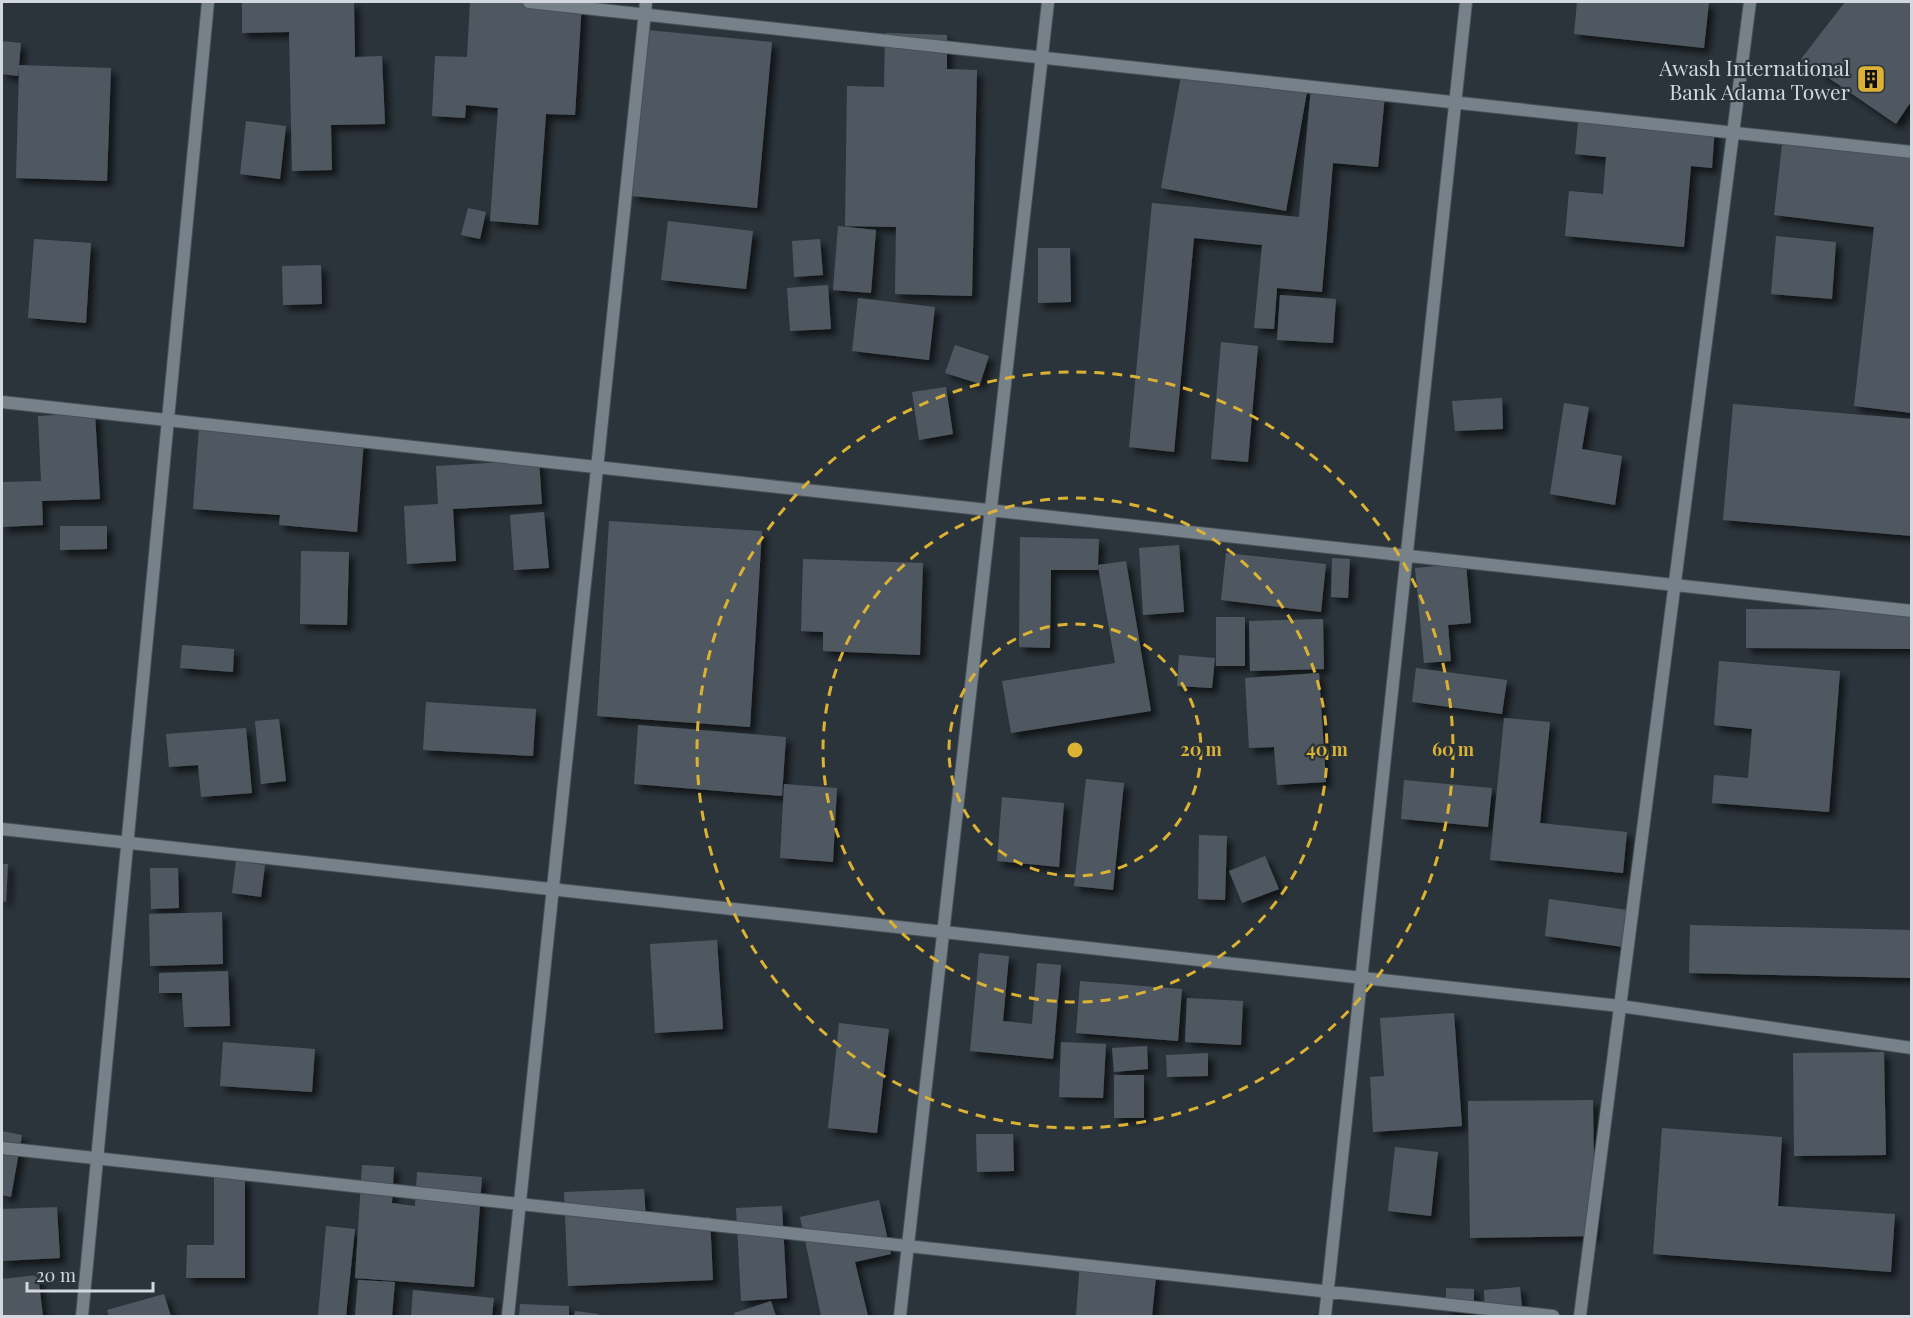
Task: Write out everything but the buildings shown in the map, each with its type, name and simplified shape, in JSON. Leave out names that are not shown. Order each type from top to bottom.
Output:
[{"type":"street","points":[[82,1317],[208,2]]},
{"type":"street","points":[[529,2],[646,8],[1042,57],[1911,152]]},
{"type":"street","points":[[900,1317],[1048,2]]},
{"type":"street","points":[[1325,1317],[1466,2]]},
{"type":"street","points":[[1580,1317],[1750,2]]},
{"type":"street","points":[[508,1317],[646,8]]},
{"type":"street","points":[[2,402],[1911,611]]},
{"type":"street","points":[[2,829],[1620,1006],[1911,1048]]},
{"type":"street","points":[[2,1148],[1553,1317]]},
{"type":"place","name":"Awash International Bank Adama Tower","points":[[1871,79]]}]
